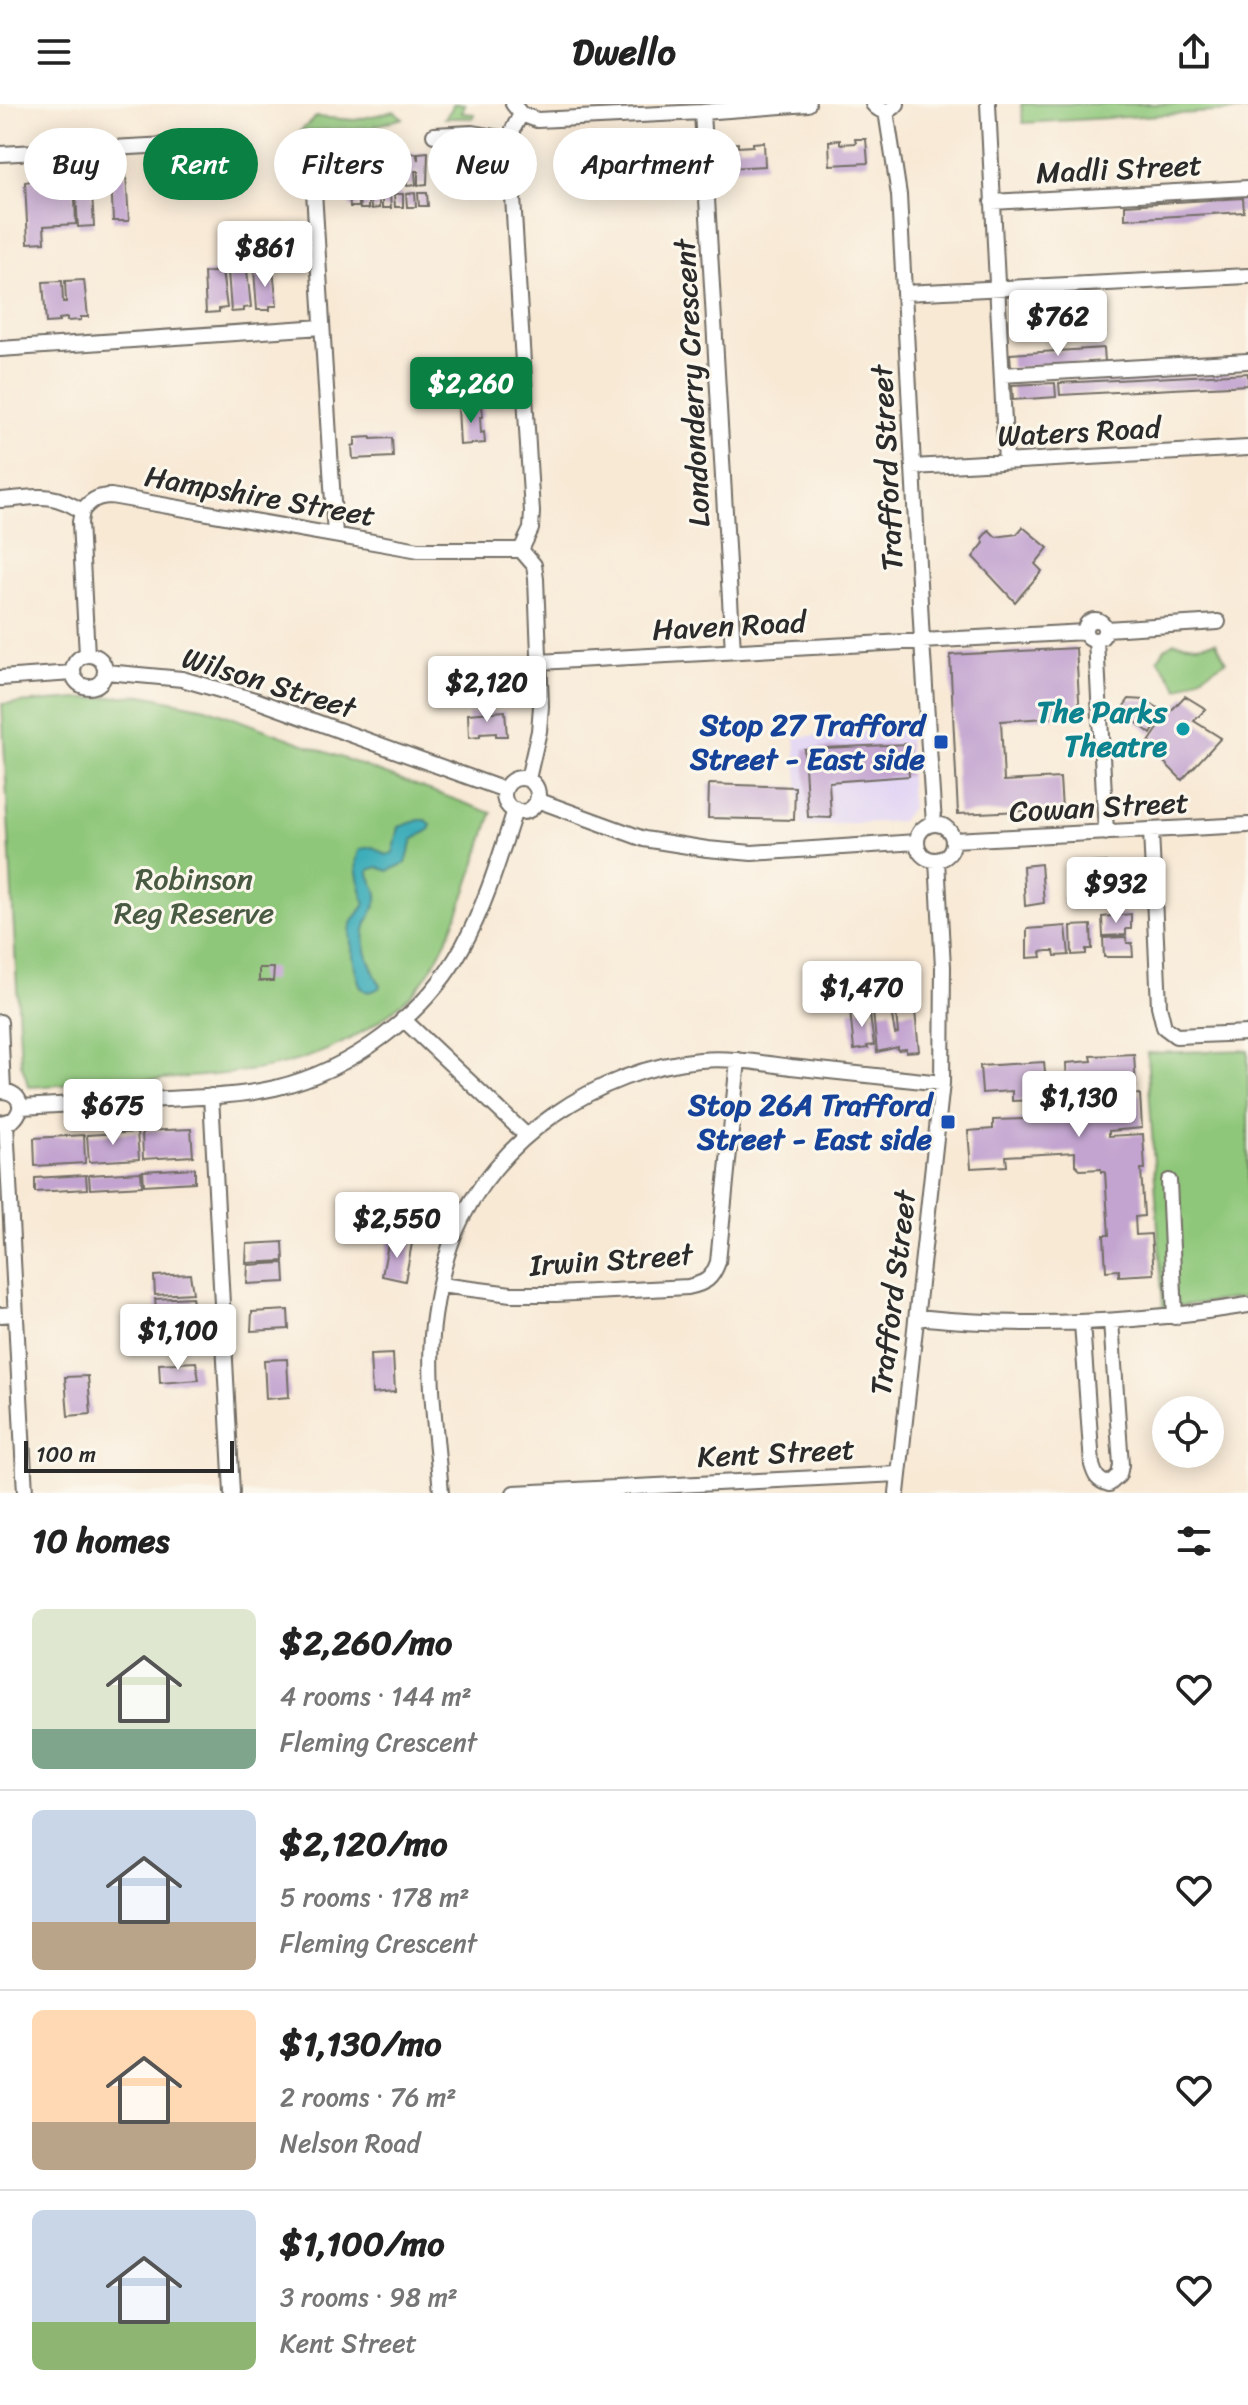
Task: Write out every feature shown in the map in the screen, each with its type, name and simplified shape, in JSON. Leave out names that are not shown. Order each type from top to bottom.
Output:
[{"type":"street","points":[[517,109],[537,120],[808,104]]},
{"type":"street","points":[[988,104],[1006,462]]},
{"type":"street","name":"Trafford Street","points":[[885,106],[899,195],[934,824]]},
{"type":"street","name":"Londonderry Crescent","points":[[702,112],[733,651]]},
{"type":"street","points":[[0,154],[143,146]]},
{"type":"street","name":"Madli Street","points":[[992,202],[1248,188]]},
{"type":"street","points":[[314,200],[335,535]]},
{"type":"street","points":[[513,200],[532,512],[531,529],[521,550],[534,565],[536,579],[541,706],[539,731],[528,779]]},
{"type":"street","points":[[904,293],[1248,276]]},
{"type":"street","points":[[0,349],[322,327]]},
{"type":"street","points":[[1002,375],[1248,361]]},
{"type":"street","name":"Waters Road","points":[[913,467],[1248,448]]},
{"type":"street","points":[[0,500],[50,496],[82,511],[87,655]]},
{"type":"street","name":"Hampshire Street","points":[[82,511],[95,498],[111,496],[419,550],[521,550]]},
{"type":"street","name":"Haven Road","points":[[539,662],[1096,634],[1218,622]]},
{"type":"street","points":[[1096,634],[1106,833]]},
{"type":"street","points":[[87,655],[101,659],[106,672],[102,682],[87,688],[78,683],[73,673],[75,663],[87,655]]},
{"type":"street","name":"Wilson Street","points":[[106,672],[182,679],[258,701],[505,790]]},
{"type":"street","points":[[0,678],[73,673]]},
{"type":"street","points":[[528,779],[535,786],[537,800],[526,811],[515,810],[507,804],[505,790],[511,781],[528,779]]},
{"type":"street","points":[[537,800],[644,839],[707,849],[752,853],[917,842]]},
{"type":"street","points":[[21,1107],[211,1096],[275,1088],[310,1077],[350,1058],[389,1032],[423,1002],[444,976],[478,913],[515,810]]},
{"type":"street","points":[[934,824],[945,826],[953,840],[951,851],[937,860],[925,857],[917,842],[920,831],[934,824]]},
{"type":"street","name":"Cowan Street","points":[[953,840],[1248,825]]},
{"type":"street","points":[[1151,831],[1159,1006],[1164,1027],[1176,1036],[1248,1033]]},
{"type":"street","name":"Trafford Street","points":[[897,1493],[942,1083],[943,967],[937,860]]},
{"type":"street","points":[[403,1019],[527,1136]]},
{"type":"street","points":[[0,1022],[2,1090],[16,1095],[21,1107],[17,1118],[3,1123],[25,1493]]},
{"type":"street","points":[[441,1493],[431,1362],[433,1319],[445,1260],[455,1232],[476,1195],[500,1163],[527,1136],[560,1111],[622,1078],[665,1065],[702,1060],[738,1060],[942,1083]]},
{"type":"street","name":"Irwin Street","points":[[440,1285],[511,1294],[556,1294],[688,1287],[704,1283],[713,1276],[718,1262],[738,1060]]},
{"type":"street","points":[[211,1096],[232,1493]]},
{"type":"street","points":[[1169,1181],[1175,1317]]},
{"type":"street","points":[[1170,1204],[1188,1204]]},
{"type":"street","points":[[917,1317],[979,1323],[1082,1323],[1175,1317],[1248,1305]]},
{"type":"street","points":[[0,1315],[16,1314]]},
{"type":"street","points":[[1082,1323],[1092,1465],[1101,1482],[1109,1484],[1119,1475],[1121,1465],[1111,1321]]},
{"type":"street","name":"Kent Street","points":[[514,1493],[898,1474]]},
{"type":"shaded area","points":[[908,730],[911,808],[901,821],[801,826],[795,737]]},
{"type":"green space","points":[[452,104],[465,104],[462,113],[474,114],[474,118],[445,118]]},
{"type":"green space","points":[[1021,104],[1248,104],[1248,110],[1023,123]]},
{"type":"green space","points":[[394,111],[403,118],[371,127],[303,128],[316,117],[355,120]]},
{"type":"green space","points":[[1174,642],[1197,645],[1216,642],[1226,661],[1179,689],[1158,659],[1165,648]]},
{"type":"green space","name":"Robinson Reg Reserve","points":[[142,695],[206,708],[492,813],[461,906],[429,972],[410,996],[365,1030],[312,1056],[255,1070],[195,1077],[29,1087],[21,1063],[2,704]]},
{"type":"green space","points":[[1248,1050],[1248,1297],[1163,1308],[1147,1053]]},
{"type":"water","points":[[426,820],[431,825],[429,830],[413,840],[406,863],[388,871],[378,867],[369,870],[377,899],[364,939],[367,955],[380,985],[375,990],[366,991],[357,976],[351,938],[351,926],[365,904],[357,856],[360,849],[373,847],[386,855],[393,853],[399,827]]},
{"type":"building","points":[[855,139],[866,139],[868,163],[830,165],[829,141],[856,143]]},
{"type":"building","points":[[764,142],[765,166],[741,167],[741,147],[753,146],[753,143]]},
{"type":"building","points":[[428,152],[427,184],[418,185],[418,171],[415,171],[416,185],[412,185],[412,153],[416,153],[418,160],[418,153]]},
{"type":"building","points":[[127,190],[129,221],[113,221],[112,200],[127,200]]},
{"type":"building","points":[[412,193],[415,193],[416,207],[407,207],[406,200],[412,200]]},
{"type":"building","points":[[418,193],[427,193],[428,206],[419,206]]},
{"type":"building","points":[[1243,198],[1244,212],[1125,219],[1125,205]]},
{"type":"building","points":[[26,200],[75,200],[76,224],[44,226],[45,242],[28,243]]},
{"type":"building","points":[[76,200],[92,200],[94,226],[78,227]]},
{"type":"building","points":[[349,200],[358,200],[358,207],[350,207]]},
{"type":"building","points":[[359,200],[368,200],[368,209],[360,209]]},
{"type":"building","points":[[370,200],[379,200],[379,208],[371,209]]},
{"type":"building","points":[[382,200],[390,200],[391,208],[382,208]]},
{"type":"building","points":[[394,200],[403,200],[403,207],[395,207]]},
{"type":"building","points":[[273,269],[277,306],[270,306],[270,310],[257,310],[254,270]]},
{"type":"building","points":[[247,270],[251,307],[231,312],[228,271]]},
{"type":"building","points":[[222,271],[227,308],[206,313],[204,273]]},
{"type":"building","points":[[84,280],[88,317],[46,323],[43,282],[62,281],[63,302],[66,302],[65,281]]},
{"type":"building","points":[[1104,348],[1105,362],[1011,368],[1010,354]]},
{"type":"building","points":[[1248,373],[1248,385],[1060,395],[1059,383]]},
{"type":"building","points":[[1055,383],[1056,397],[1013,400],[1012,385]]},
{"type":"building","points":[[482,406],[481,433],[484,432],[485,443],[460,445],[458,407]]},
{"type":"building","points":[[355,438],[392,438],[393,457],[353,459]]},
{"type":"building","points":[[1023,527],[1048,548],[1035,564],[1042,571],[1015,602],[973,557],[989,530],[996,537],[1017,534]]},
{"type":"building","points":[[1076,648],[1080,716],[1001,721],[1004,781],[1060,778],[1062,809],[958,814],[950,655]]},
{"type":"building","name":"The Parks Theatre","points":[[1185,696],[1206,709],[1194,721],[1221,738],[1182,780],[1147,745],[1167,715]]},
{"type":"building","points":[[1129,699],[1146,700],[1164,712],[1151,734],[1121,710]]},
{"type":"building","points":[[505,711],[507,736],[496,736],[496,733],[469,738],[468,714]]},
{"type":"building","points":[[907,744],[909,776],[829,782],[831,818],[808,817],[804,749]]},
{"type":"building","points":[[709,784],[795,787],[794,820],[708,818]]},
{"type":"building","points":[[1107,862],[1110,900],[1091,903],[1088,863]]},
{"type":"building","points":[[1086,863],[1088,901],[1069,904],[1067,864]]},
{"type":"building","points":[[1041,864],[1044,903],[1025,906],[1023,866]]},
{"type":"building","points":[[1131,914],[1131,929],[1126,929],[1126,935],[1103,936],[1102,917]]},
{"type":"building","points":[[1091,925],[1092,949],[1086,949],[1086,954],[1072,955],[1071,926]]},
{"type":"building","points":[[1066,926],[1069,955],[1055,956],[1054,951],[1047,951],[1041,952],[1042,957],[1027,958],[1027,929]]},
{"type":"building","points":[[1126,937],[1127,943],[1132,943],[1133,957],[1104,957],[1103,938]]},
{"type":"building","points":[[259,968],[274,968],[273,981],[259,981]]},
{"type":"building","points":[[869,1008],[874,1045],[854,1050],[850,1010]]},
{"type":"building","points":[[891,1010],[895,1034],[898,1033],[896,1013],[915,1011],[919,1051],[906,1052],[906,1049],[898,1050],[898,1047],[877,1052],[873,1012]]},
{"type":"building","points":[[1134,1054],[1136,1087],[1106,1089],[1106,1096],[1140,1094],[1142,1128],[1109,1131],[1109,1136],[1143,1134],[1145,1169],[1141,1169],[1144,1216],[1135,1217],[1136,1235],[1151,1234],[1154,1274],[1119,1276],[1119,1270],[1106,1271],[1104,1235],[1109,1235],[1105,1172],[1101,1169],[1081,1170],[1075,1164],[1075,1152],[1006,1156],[1007,1166],[971,1168],[968,1131],[993,1129],[993,1120],[1026,1119],[1025,1107],[1036,1107],[1035,1100],[1012,1101],[1012,1091],[982,1093],[980,1066],[1044,1062],[1046,1083],[1067,1082],[1066,1063],[1092,1061],[1091,1056]]},
{"type":"building","points":[[191,1129],[193,1156],[143,1159],[142,1131]]},
{"type":"building","points":[[137,1132],[139,1159],[89,1162],[87,1135]]},
{"type":"building","points":[[84,1135],[85,1163],[35,1166],[34,1138]]},
{"type":"building","points":[[195,1168],[195,1182],[144,1185],[143,1171]]},
{"type":"building","points":[[141,1172],[142,1186],[90,1189],[89,1175]]},
{"type":"building","points":[[86,1175],[87,1189],[35,1192],[35,1178]]},
{"type":"building","points":[[389,1239],[412,1243],[405,1281],[382,1276]]},
{"type":"building","points":[[283,1242],[284,1261],[246,1263],[247,1244]]},
{"type":"building","points":[[284,1263],[285,1282],[247,1284],[248,1265]]},
{"type":"building","points":[[190,1274],[193,1293],[155,1295],[154,1276]]},
{"type":"building","points":[[192,1297],[195,1315],[157,1318],[155,1299]]},
{"type":"building","points":[[288,1310],[289,1329],[251,1331],[252,1312]]},
{"type":"building","points":[[393,1354],[395,1392],[372,1394],[370,1355]]},
{"type":"building","points":[[287,1359],[289,1397],[266,1399],[264,1360]]},
{"type":"building","points":[[196,1362],[199,1380],[160,1383],[159,1364]]},
{"type":"building","points":[[88,1376],[91,1414],[68,1416],[65,1377]]},
{"type":"place","name":"The Parks Theatre","points":[[1183,729]]},
{"type":"place","name":"Stop 27 Trafford Street - East side","points":[[941,742]]},
{"type":"place","name":"Stop 26A Trafford Street - East side","points":[[948,1122]]}]
